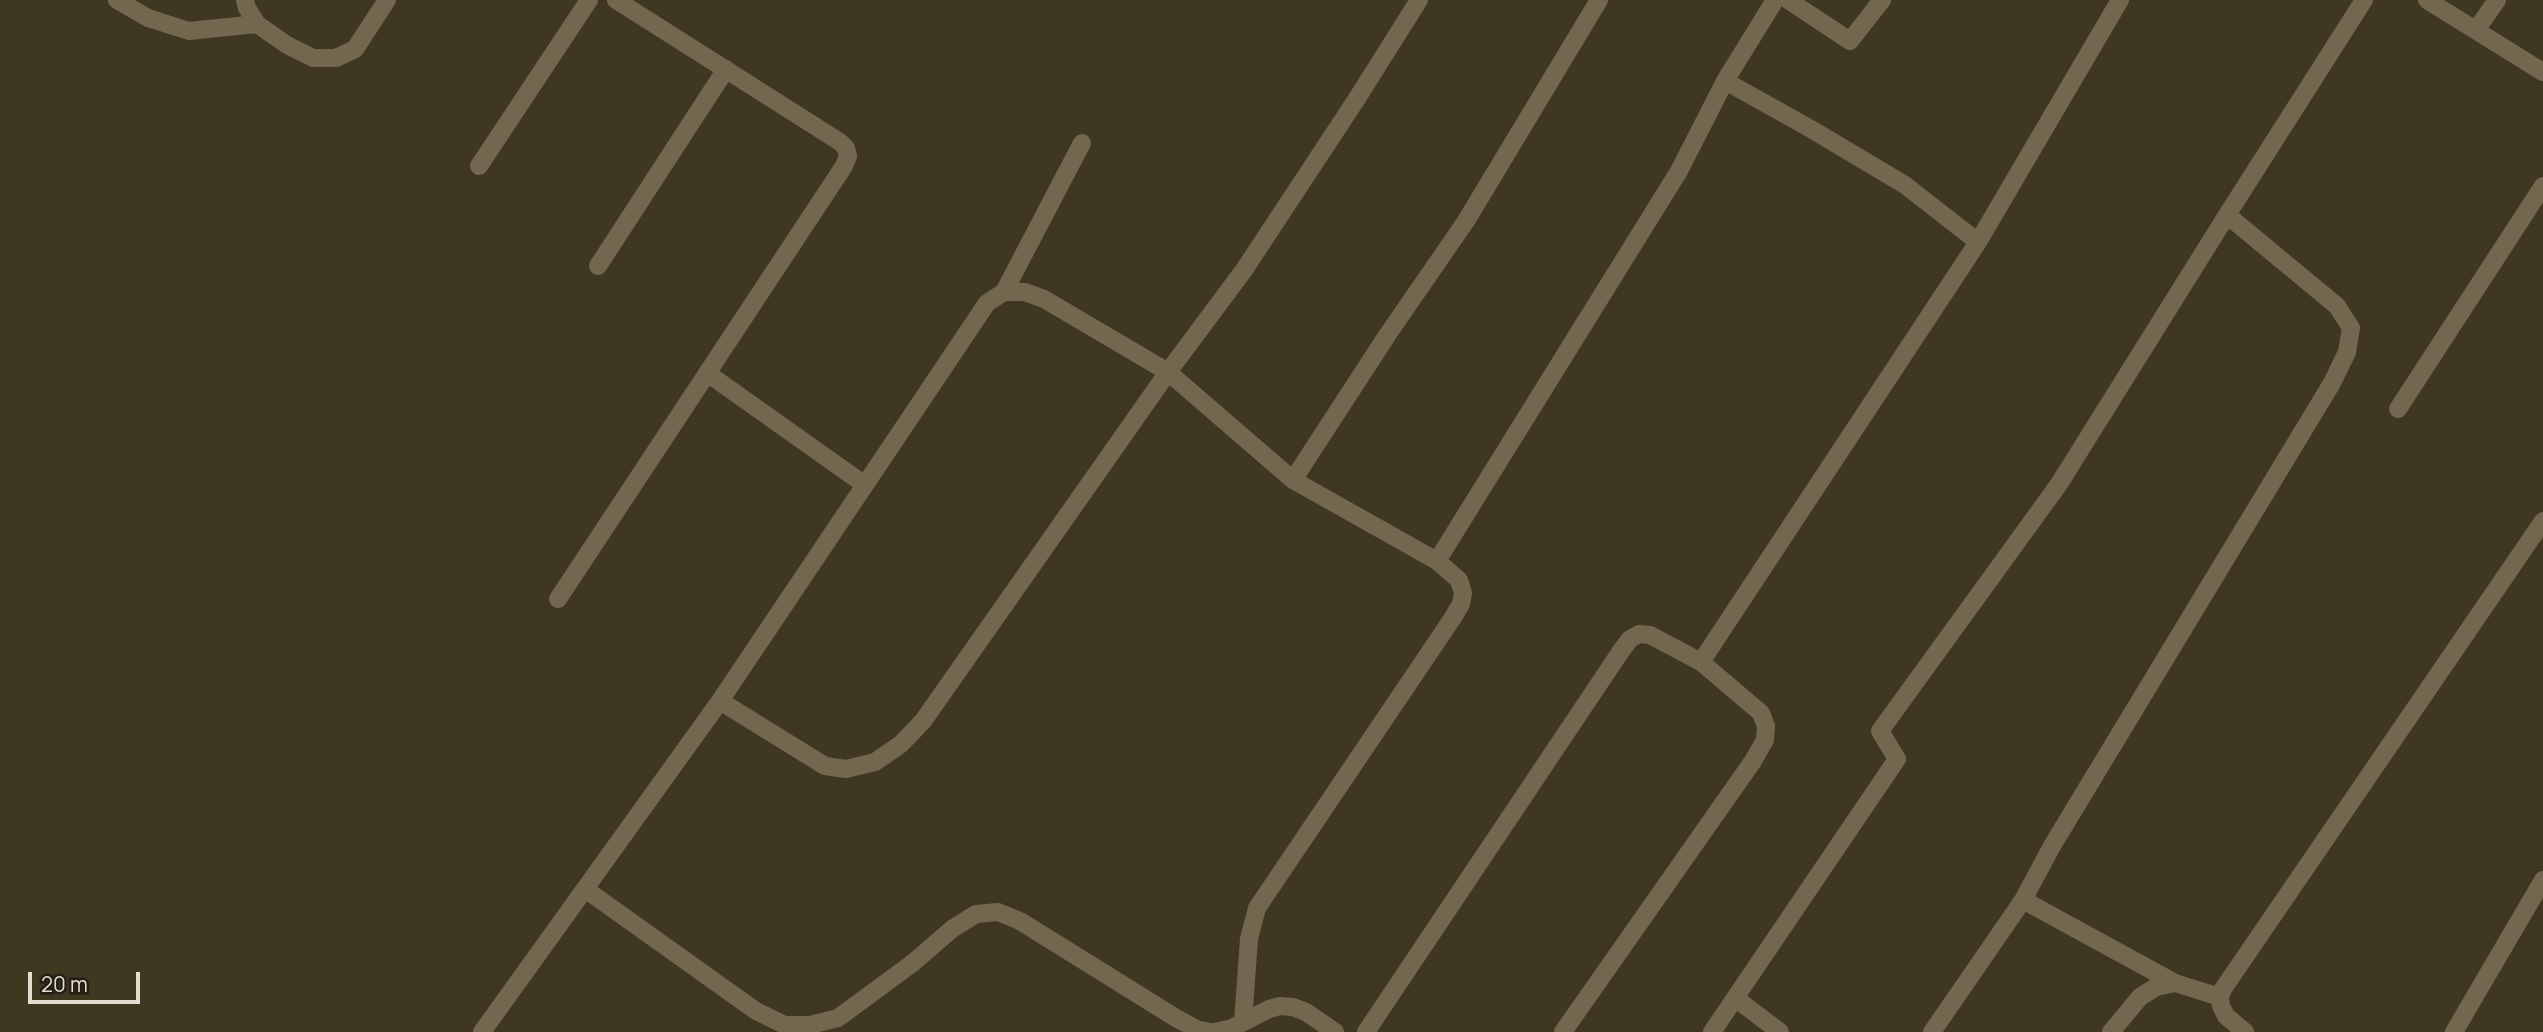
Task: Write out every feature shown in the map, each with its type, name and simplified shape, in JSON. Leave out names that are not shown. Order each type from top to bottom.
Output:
[{"type":"street","points":[[117,0],[148,18],[189,31],[257,24]]},
{"type":"street","points":[[245,0],[247,9],[257,24],[287,45],[313,58],[336,58],[355,49],[387,0]]},
{"type":"street","points":[[479,166],[589,0]]},
{"type":"street","points":[[558,598],[844,166],[848,156],[846,148],[840,142],[616,0]]},
{"type":"street","points":[[720,701],[825,766],[846,769],[875,762],[901,744],[923,722],[1168,372],[1244,270],[1419,0]]},
{"type":"street","points":[[1293,480],[1466,221],[1599,0]]},
{"type":"street","points":[[1437,561],[1679,171],[1725,81],[1775,0]]},
{"type":"street","points":[[1788,0],[1850,41],[1882,0]]},
{"type":"street","points":[[1701,662],[1978,242],[2120,0]]},
{"type":"street","points":[[1712,1032],[1897,759],[1880,731],[2059,484],[2364,0]]},
{"type":"street","points":[[2427,0],[2543,72]]},
{"type":"street","points":[[2476,30],[2497,0]]},
{"type":"street","points":[[597,267],[726,69]]},
{"type":"street","points":[[1725,81],[1905,185],[1978,242]]},
{"type":"street","points":[[482,1032],[720,701],[987,303],[1004,292],[1082,143]]},
{"type":"street","points":[[2398,409],[2543,186]]},
{"type":"street","points":[[1932,1032],[2024,900],[2052,846],[2332,383],[2347,352],[2351,328],[2337,306],[2227,215]]},
{"type":"street","points":[[1004,292],[1025,292],[1044,299],[1168,372],[1293,480],[1437,561],[1459,580],[1463,593],[1461,604],[1257,908],[1249,939],[1243,1022]]},
{"type":"street","points":[[707,373],[865,485]]},
{"type":"street","points":[[2245,1032],[2226,1016],[2220,997],[2543,521]]},
{"type":"street","points":[[1366,1032],[1630,639],[1639,634],[1650,635],[1701,662],[1761,713],[1766,726],[1765,740],[1563,1032]]},
{"type":"street","points":[[2454,1032],[2543,880]]},
{"type":"street","points":[[585,889],[757,1011],[785,1025],[810,1025],[838,1018],[952,929],[976,914],[998,912],[1020,921],[1198,1030],[1213,1032],[1243,1022],[1269,1009],[1293,1007],[1306,1012],[1335,1032]]},
{"type":"street","points":[[2024,900],[2175,983],[2220,997]]},
{"type":"street","points":[[2111,1032],[2140,997],[2156,987],[2175,983]]},
{"type":"street","points":[[1735,998],[1780,1032]]}]
